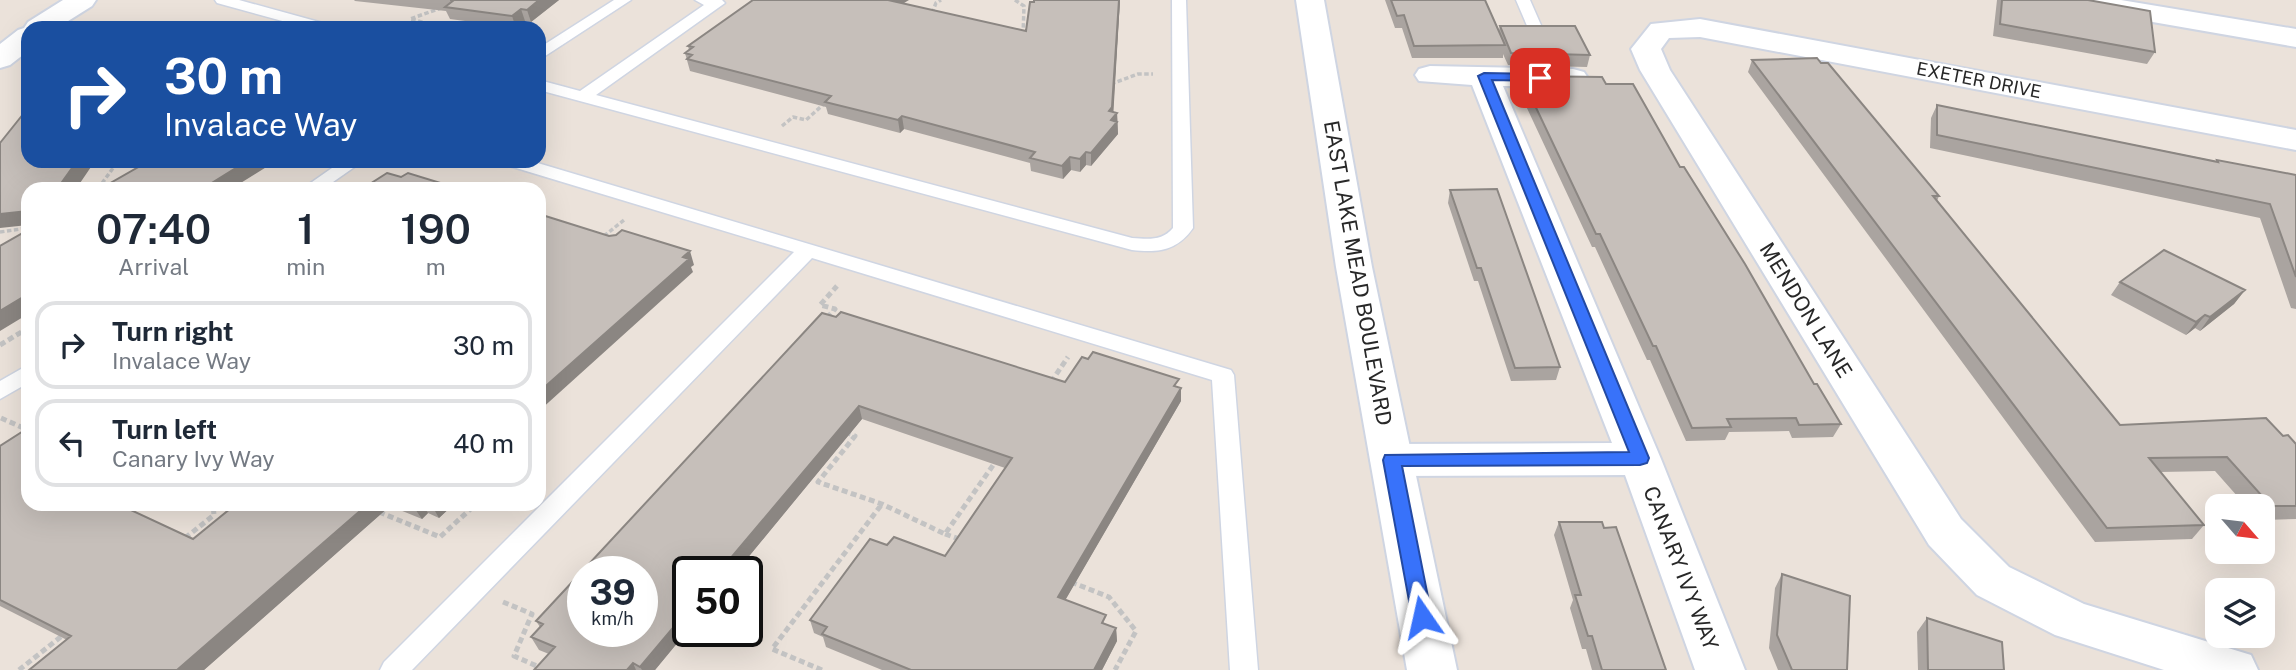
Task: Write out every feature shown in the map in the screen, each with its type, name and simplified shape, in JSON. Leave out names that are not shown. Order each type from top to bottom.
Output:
[{"type":"street","points":[[49,21],[82,0]]},
{"type":"street","name":"EAST LAKE MEAD BOULEVARD","points":[[1310,0],[1354,267],[1432,670]]},
{"type":"street","points":[[2072,0],[2219,13],[2296,38]]},
{"type":"street","name":"EXETER DRIVE","points":[[1661,30],[1700,28],[2296,140]]},
{"type":"street","name":"MENDON LANE","points":[[1661,30],[1646,49],[1655,70],[1945,533],[1993,581],[2072,621],[2233,670]]},
{"type":"street","points":[[0,59],[21,42]]},
{"type":"street","points":[[1430,75],[1596,79]]},
{"type":"street","name":"CANARY IVY WAY","points":[[1484,76],[1640,458],[1720,670]]},
{"type":"street","points":[[1391,460],[1640,458]]},
{"type":"lane","points":[[222,0],[299,21]]},
{"type":"lane","points":[[546,50],[624,0]]},
{"type":"lane","points":[[582,97],[717,4],[702,0]]},
{"type":"lane","points":[[546,87],[1132,244],[1160,246],[1177,240],[1183,228],[1179,0]]},
{"type":"lane","points":[[1523,0],[1536,32]]},
{"type":"lane","points":[[322,182],[343,168]]},
{"type":"lane","points":[[535,168],[1223,375],[1244,670]]},
{"type":"lane","points":[[394,670],[808,250]]},
{"type":"lane","points":[[0,391],[21,378]]},
{"type":"path","points":[[922,18],[932,14],[941,0]]},
{"type":"path","points":[[1015,0],[1024,6],[1023,38]]},
{"type":"path","points":[[418,21],[410,19],[445,7]]},
{"type":"path","points":[[1107,85],[1138,74],[1179,74]]},
{"type":"path","points":[[761,145],[793,117],[806,120],[827,102]]},
{"type":"path","points":[[603,237],[646,201]]},
{"type":"path","points":[[0,232],[21,229]]},
{"type":"path","points":[[826,319],[835,309],[820,304],[857,265]]},
{"type":"path","points":[[0,345],[21,332]]},
{"type":"path","points":[[1046,389],[1084,333]]},
{"type":"path","points":[[0,418],[21,427]]},
{"type":"path","points":[[842,431],[855,436],[818,482],[882,504],[971,544]]},
{"type":"path","points":[[945,534],[999,456]]},
{"type":"path","points":[[822,670],[772,649],[882,504]]},
{"type":"path","points":[[181,541],[214,515],[214,511]]},
{"type":"path","points":[[375,511],[440,537],[468,511]]},
{"type":"path","points":[[1059,578],[1109,597],[1136,631],[1115,670]]},
{"type":"path","points":[[473,590],[532,614],[514,656],[546,670]]},
{"type":"path","points":[[19,670],[73,627]]},
{"type":"building","points":[[454,0],[539,0],[527,10],[521,9],[512,16],[445,7]]},
{"type":"building","points":[[753,0],[888,0],[1026,31],[1030,2],[1034,0],[1119,0],[1112,107],[1109,111],[1117,113],[1111,120],[1117,122],[1091,153],[1086,152],[1080,159],[1070,157],[1062,166],[1030,158],[1035,152],[902,116],[898,120],[825,102],[831,96],[687,59],[692,55],[685,53],[693,47],[688,46]]},
{"type":"building","points":[[1391,0],[1485,0],[1505,45],[1414,46],[1404,15],[1397,16]]},
{"type":"building","points":[[2002,0],[2088,0],[2150,11],[2155,52],[2000,24]]},
{"type":"building","points":[[1500,26],[1575,26],[1590,55],[1511,53]]},
{"type":"building","points":[[1817,58],[1821,63],[1828,63],[1939,196],[1933,196],[2120,425],[2266,418],[2283,436],[2288,435],[2296,444],[2296,506],[2275,506],[2275,494],[2260,494],[2227,457],[2149,458],[2204,525],[2107,528],[1752,60]]},
{"type":"building","points":[[1521,76],[1602,77],[1606,84],[1633,84],[1680,167],[1684,167],[1745,264],[1814,384],[1817,384],[1841,424],[1799,425],[1796,418],[1727,419],[1731,427],[1692,428],[1656,346],[1653,346],[1600,234],[1596,234]]},
{"type":"building","points":[[1937,105],[2218,162],[2217,160],[2296,175],[2296,277],[2270,204],[1937,135]]},
{"type":"building","points":[[21,117],[21,168],[72,168],[62,182],[21,182],[21,212],[0,214],[0,143]]},
{"type":"building","points":[[137,168],[236,168],[213,182],[112,182]]},
{"type":"building","points":[[387,173],[401,177],[408,173],[437,182],[373,182]]},
{"type":"building","points":[[1497,189],[1560,367],[1515,368],[1481,268],[1477,268],[1450,190]]},
{"type":"building","points":[[546,216],[609,236],[622,230],[690,251],[683,257],[689,259],[546,386]]},
{"type":"building","points":[[21,234],[21,298],[0,311],[0,246]]},
{"type":"building","points":[[2164,250],[2245,290],[2210,317],[2205,315],[2196,322],[2120,282]]},
{"type":"building","points":[[841,312],[1065,382],[1082,357],[1088,359],[1093,352],[1179,379],[1174,386],[1181,388],[1058,597],[1106,615],[1102,623],[1116,628],[1094,670],[911,670],[822,634],[827,627],[810,620],[870,539],[887,545],[894,537],[945,556],[1012,458],[859,406],[732,556],[672,556],[672,629],[658,646],[658,556],[596,556],[822,313],[836,317]]},
{"type":"building","points":[[21,432],[21,511],[133,511],[193,539],[227,511],[360,511],[177,670],[29,670],[71,636],[0,600],[0,446]]},
{"type":"building","points":[[1559,522],[1602,522],[1604,528],[1616,527],[1666,670],[1602,670],[1592,636],[1588,636],[1575,595],[1581,595]]},
{"type":"building","points":[[1782,574],[1850,596],[1847,670],[1792,670],[1777,635]]},
{"type":"building","points":[[567,588],[567,647],[657,647],[640,667],[633,663],[627,670],[534,670],[555,647],[531,637],[543,624],[536,621]]},
{"type":"building","points":[[1927,618],[2002,642],[2004,670],[1928,670]]},
{"type":"route","points":[[1422,617],[1391,460],[1640,458],[1484,76],[1540,78]]}]
